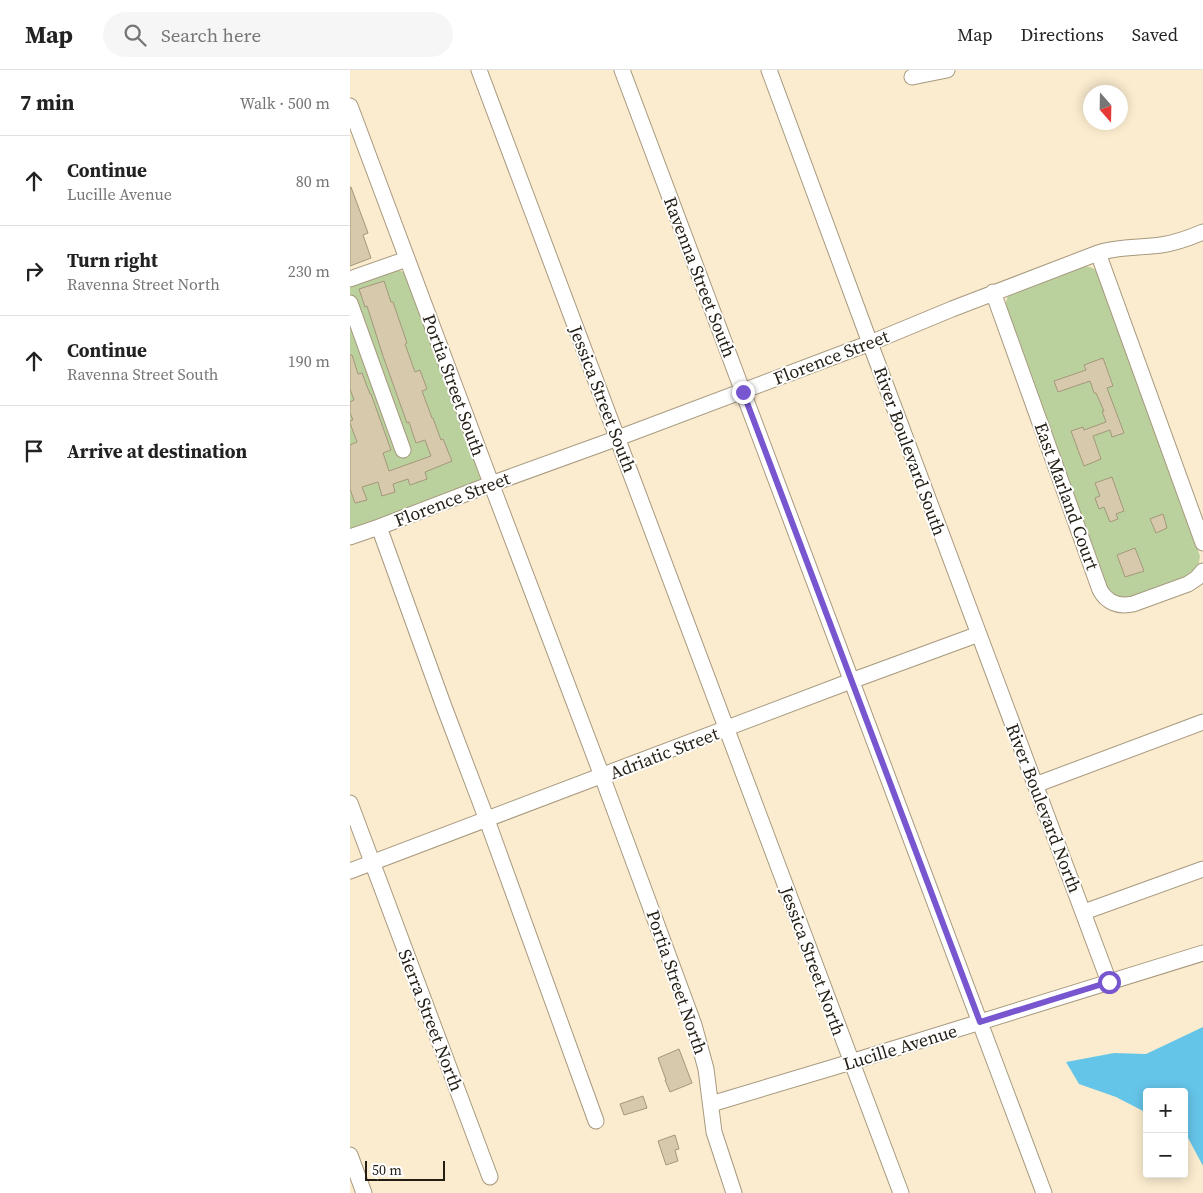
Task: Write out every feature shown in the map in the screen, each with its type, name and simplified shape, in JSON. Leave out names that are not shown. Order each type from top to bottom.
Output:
[{"type":"street","name":"Jessica Street South","points":[[479,70],[727,729]]},
{"type":"street","name":"Ravenna Street South","points":[[622,70],[1044,1193]]},
{"type":"street","name":"River Boulevard South","points":[[769,70],[979,634]]},
{"type":"street","points":[[912,77],[947,70]]},
{"type":"street","name":"Portia Street South","points":[[350,106],[602,776]]},
{"type":"street","name":"Florence Street","points":[[350,537],[743,392],[870,343],[993,292],[1098,253],[1112,249],[1168,243],[1203,232]]},
{"type":"street","points":[[1098,253],[1203,543]]},
{"type":"street","points":[[350,279],[407,258]]},
{"type":"street","name":"East Marland Court","points":[[993,292],[1103,595],[1113,602],[1126,605],[1188,584],[1203,571]]},
{"type":"street","points":[[350,303],[404,450]]},
{"type":"street","points":[[379,527],[596,1122]]},
{"type":"street","name":"Adriatic Street","points":[[350,871],[979,634]]},
{"type":"street","name":"River Boulevard North","points":[[979,634],[1109,982]]},
{"type":"street","points":[[1035,785],[1203,722]]},
{"type":"street","name":"Jessica Street North","points":[[727,729],[901,1193]]},
{"type":"street","name":"Portia Street North","points":[[602,776],[694,1025],[706,1069],[714,1132],[734,1193]]},
{"type":"street","name":"Sierra Street North","points":[[350,803],[490,1177]]},
{"type":"street","points":[[1084,912],[1203,869]]},
{"type":"street","name":"Lucille Avenue","points":[[711,1104],[1203,953]]},
{"type":"street","points":[[350,1155],[364,1193]]},
{"type":"green space","points":[[1084,266],[1094,269],[1100,277],[1200,556],[1198,568],[1191,576],[1132,598],[1119,597],[1108,590],[1005,307],[1009,295]]},
{"type":"green space","points":[[396,268],[408,275],[481,478],[480,482],[350,531],[350,285]]},
{"type":"water","points":[[1203,1027],[1203,1166],[1188,1138],[1188,1088],[1143,1088],[1143,1111],[1116,1097],[1079,1084],[1066,1062],[1114,1053],[1146,1054]]},
{"type":"building","points":[[350,187],[368,233],[363,235],[371,258],[350,266]]},
{"type":"building","points":[[384,281],[407,343],[405,344],[415,372],[420,370],[427,389],[422,391],[432,418],[452,461],[425,472],[427,479],[410,485],[408,479],[393,484],[395,492],[382,496],[378,482],[362,487],[367,500],[355,503],[350,489],[350,445],[357,442],[350,423],[353,420],[350,413],[350,402],[354,400],[350,389],[350,355],[352,355],[358,374],[362,373],[391,450],[383,453],[389,471],[431,456],[425,440],[416,443],[409,422],[407,423],[367,306],[365,307],[359,289]]},
{"type":"building","points":[[1103,358],[1113,386],[1107,388],[1124,433],[1112,437],[1110,430],[1093,436],[1101,459],[1084,466],[1071,431],[1083,427],[1084,430],[1106,422],[1102,411],[1104,411],[1090,381],[1058,392],[1054,381],[1086,370],[1084,365]]},
{"type":"building","points":[[1112,477],[1124,511],[1116,514],[1118,519],[1110,522],[1104,507],[1099,509],[1095,498],[1100,496],[1095,483]]},
{"type":"building","points":[[1163,514],[1167,528],[1156,533],[1150,519]]},
{"type":"building","points":[[1135,548],[1144,571],[1125,577],[1117,555]]},
{"type":"building","points":[[679,1049],[692,1083],[670,1092],[658,1058]]},
{"type":"building","points":[[643,1096],[647,1108],[624,1115],[620,1104]]},
{"type":"building","points":[[675,1135],[679,1149],[675,1150],[678,1161],[666,1165],[658,1141]]},
{"type":"route","points":[[743,392],[980,1022],[1109,982]]}]
